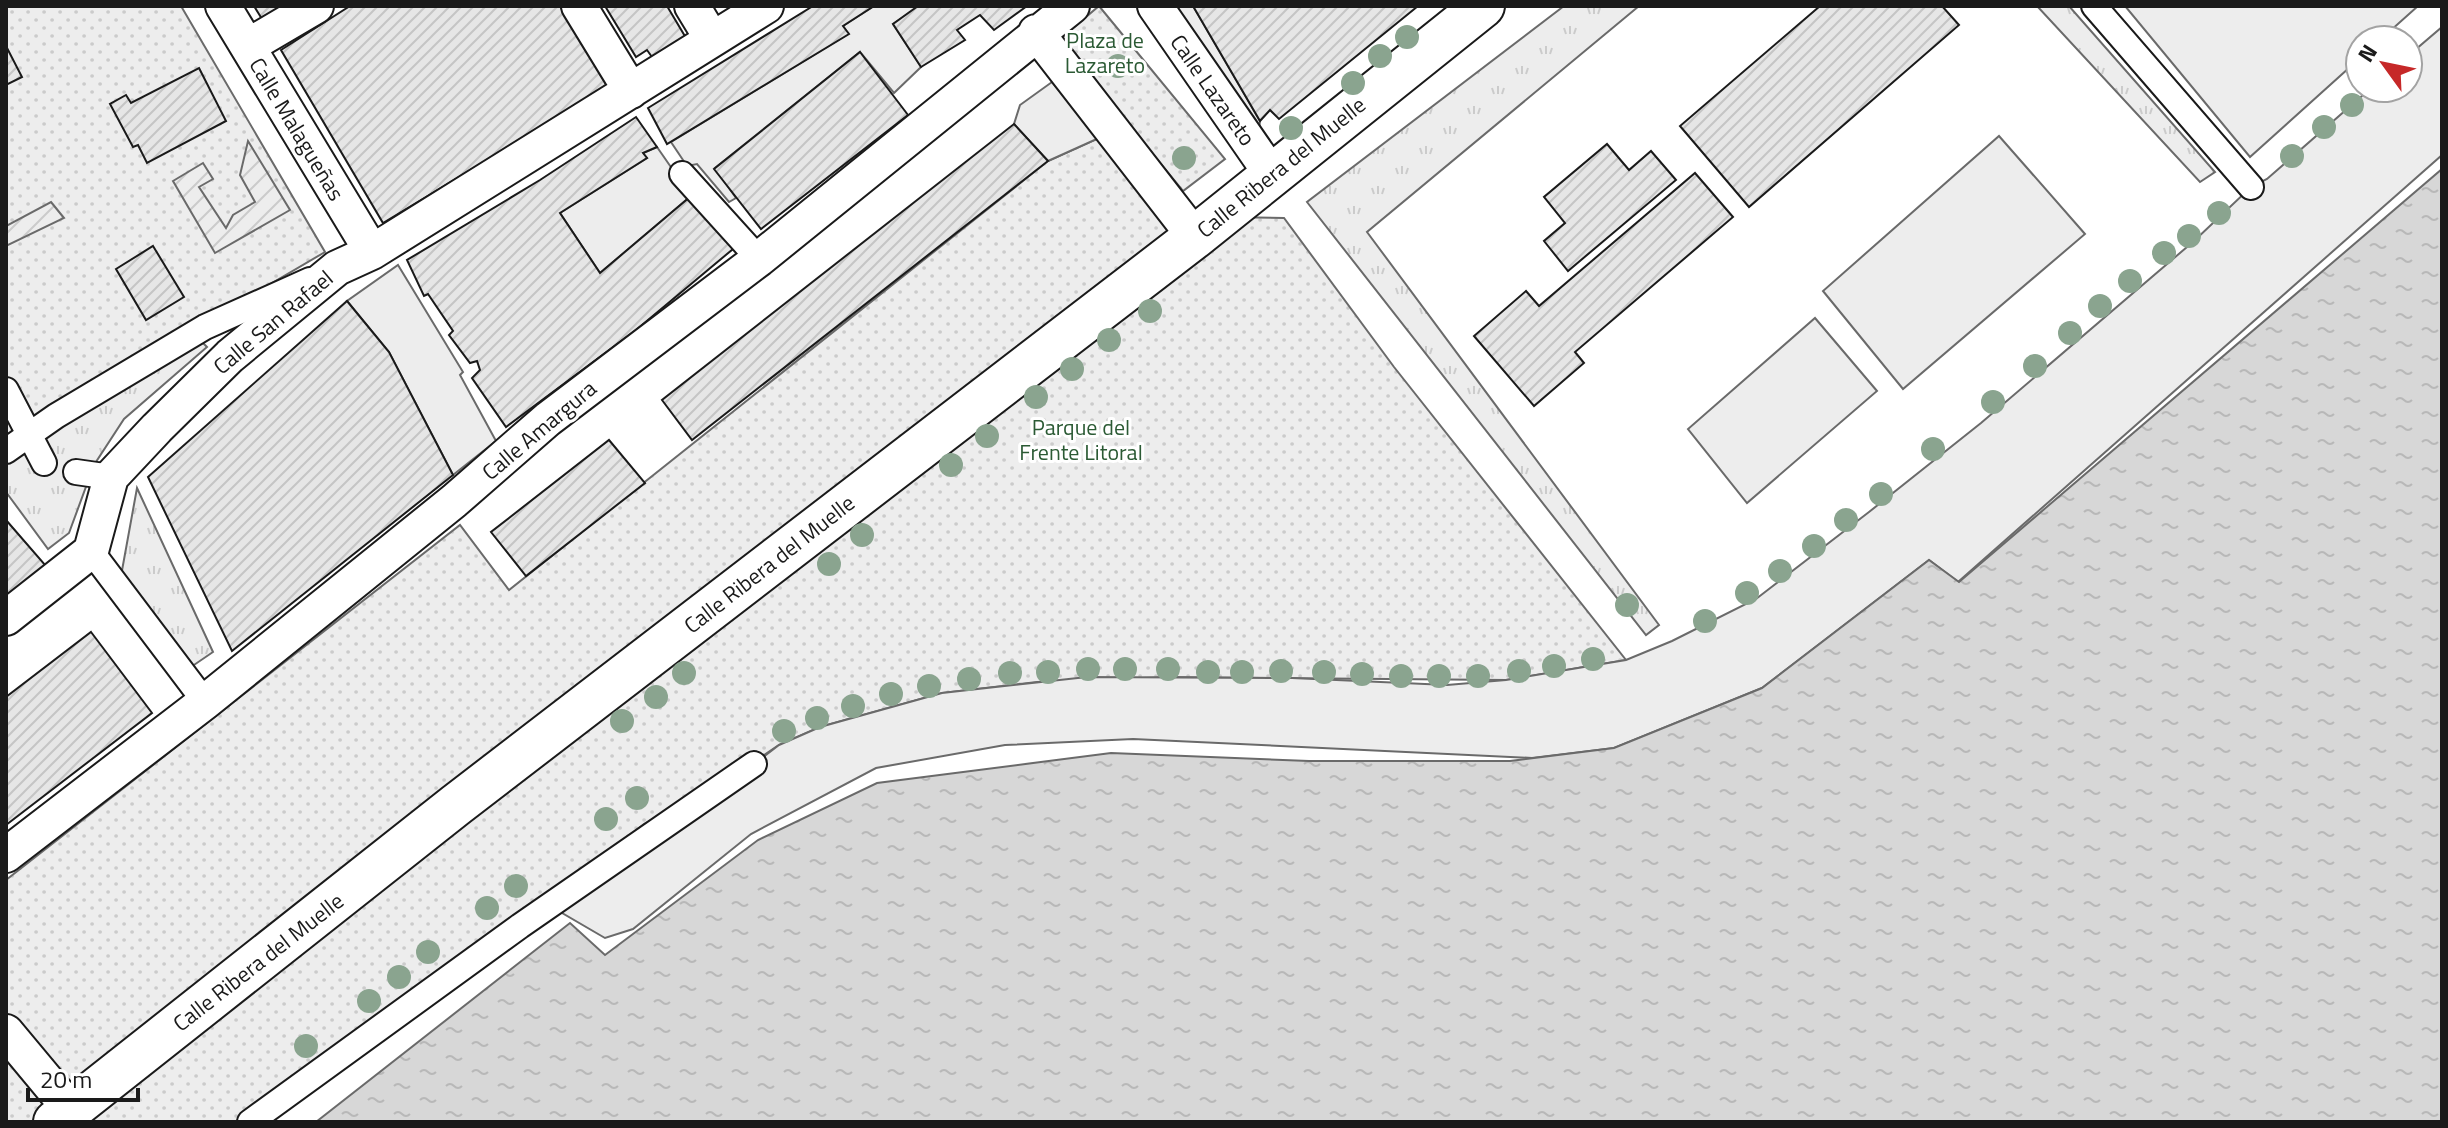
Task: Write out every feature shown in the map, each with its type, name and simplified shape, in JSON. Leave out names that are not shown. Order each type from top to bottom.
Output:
[{"type":"street","name":"Calle Malagueñas","points":[[223,6],[372,252]]},
{"type":"street","points":[[248,46],[316,6]]},
{"type":"street","points":[[579,6],[631,91]]},
{"type":"street","points":[[692,6],[712,39]]},
{"type":"street","name":"Calle San Rafael","points":[[91,551],[111,477],[230,356],[337,268],[372,252],[766,6]]},
{"type":"street","name":"Calle Amargura","points":[[6,855],[205,702],[454,501],[548,419],[759,259],[1036,32],[1072,6]]},
{"type":"street","name":"Calle Lazareto","points":[[1155,6],[1272,175]]},
{"type":"street","name":"Calle Ribera del Muelle","points":[[63,1116],[462,800],[1195,237],[1483,6]]},
{"type":"street","points":[[2094,6],[2251,187]]},
{"type":"street","points":[[1036,32],[1195,237]]},
{"type":"street","points":[[682,174],[759,259]]},
{"type":"street","points":[[6,451],[205,327],[337,268]]},
{"type":"street","points":[[6,390],[44,463]]},
{"type":"street","points":[[76,472],[111,477]]},
{"type":"street","points":[[6,618],[91,551],[205,702]]},
{"type":"street","points":[[250,1122],[520,926],[754,764]]},
{"type":"street","points":[[6,1032],[63,1116]]},
{"type":"green space","points":[[6,6],[181,6],[325,252],[6,439]]},
{"type":"green space","name":"Plaza de Lazareto","points":[[1099,6],[1225,159],[1183,191],[1059,40]]},
{"type":"green space","points":[[1564,6],[1639,6],[1367,232],[1659,625],[1646,635],[1307,202]]},
{"type":"green space","points":[[2037,6],[2069,6],[2215,172],[2200,182]]},
{"type":"green space","name":"Parque del Frente Litoral","points":[[1099,138],[1163,216],[1284,218],[1394,367],[1626,660],[1506,680],[1168,677],[1037,682],[942,693],[820,727],[779,745],[549,899],[239,1122],[6,1122],[6,880],[460,525],[509,590],[1048,161]]},
{"type":"green space","points":[[248,141],[290,210],[215,253],[173,181],[203,163],[213,179],[199,187],[226,228],[233,215],[255,202],[240,175]]},
{"type":"green space","points":[[51,202],[64,218],[6,246],[6,226]]},
{"type":"green space","points":[[196,336],[207,347],[124,419],[94,465],[69,533],[48,549],[6,492],[6,458]]},
{"type":"green space","points":[[137,488],[213,652],[191,667],[121,576]]},
{"type":"shaded area","points":[[874,6],[918,7],[893,24],[921,67],[894,93],[860,52],[715,168],[736,198],[729,202],[697,164],[687,166],[671,142],[848,34],[843,26]]},
{"type":"shaded area","points":[[1166,6],[1193,6],[1260,121],[1257,145]]},
{"type":"shaded area","points":[[2125,6],[2418,6],[2398,24],[2344,24],[2344,72],[2250,157]]},
{"type":"shaded area","points":[[2442,27],[2442,155],[1958,582],[1929,560],[1762,688],[1614,748],[1532,758],[1133,739],[1005,745],[876,768],[751,834],[633,929],[605,938],[557,910],[549,899],[644,824],[754,764],[779,745],[820,727],[942,693],[1087,677],[1292,678],[1447,685],[1506,680],[1626,660],[1672,641],[1756,599],[1869,512],[1981,423],[2194,241],[2251,187],[2267,179],[2353,104],[2424,104],[2424,42]]},
{"type":"shaded area","points":[[1052,82],[1099,138],[1048,161],[1014,124],[1020,105]]},
{"type":"shaded area","points":[[1999,136],[2085,234],[1903,389],[1823,291]]},
{"type":"shaded area","points":[[657,147],[691,196],[600,273],[560,213],[647,158],[643,153]]},
{"type":"shaded area","points":[[398,265],[463,372],[460,375],[496,441],[453,475],[389,352],[347,301]]},
{"type":"shaded area","points":[[1815,318],[1877,391],[1747,503],[1688,429]]},
{"type":"water","points":[[2442,169],[2442,1122],[316,1122],[570,923],[605,955],[758,840],[877,783],[1111,753],[1309,761],[1510,761],[1614,748],[1762,688],[1929,560],[1959,582]]},
{"type":"building","points":[[254,6],[285,6],[262,19]]},
{"type":"building","points":[[350,6],[560,6],[608,87],[383,223],[281,50]]},
{"type":"building","points":[[605,6],[667,6],[689,43],[657,64],[647,50],[636,57]]},
{"type":"building","points":[[813,6],[874,6],[843,26],[849,34],[667,144],[648,108]]},
{"type":"building","points":[[918,6],[1027,6],[994,30],[980,15],[957,30],[965,40],[921,67],[893,24]]},
{"type":"building","points":[[1193,6],[1418,6],[1279,119],[1270,110],[1260,121]]},
{"type":"building","points":[[1820,6],[1942,6],[1959,25],[1749,207],[1680,126]]},
{"type":"building","points":[[6,46],[22,77],[6,85]]},
{"type":"building","points":[[860,52],[908,115],[761,229],[714,169]]},
{"type":"building","points":[[199,68],[226,121],[147,163],[138,145],[133,147],[110,104],[126,95],[131,103]]},
{"type":"building","points":[[636,117],[657,147],[643,153],[647,158],[560,213],[600,273],[691,196],[733,249],[636,330],[506,427],[472,378],[480,370],[477,361],[470,363],[449,335],[453,331],[428,294],[424,296],[407,260],[540,180]]},
{"type":"building","points":[[1014,124],[1048,161],[692,440],[662,400]]},
{"type":"building","points":[[1607,144],[1629,170],[1651,151],[1676,180],[1568,271],[1544,241],[1565,223],[1544,197]]},
{"type":"building","points":[[1695,173],[1733,217],[1575,352],[1584,363],[1534,406],[1474,336],[1526,291],[1539,306]]},
{"type":"building","points":[[153,246],[184,297],[146,320],[116,269]]},
{"type":"building","points":[[347,301],[389,352],[453,475],[232,651],[148,477]]},
{"type":"building","points":[[609,440],[645,483],[526,576],[491,532]]},
{"type":"building","points":[[6,520],[46,566],[6,596]]},
{"type":"building","points":[[91,632],[152,713],[6,825],[6,697]]}]
